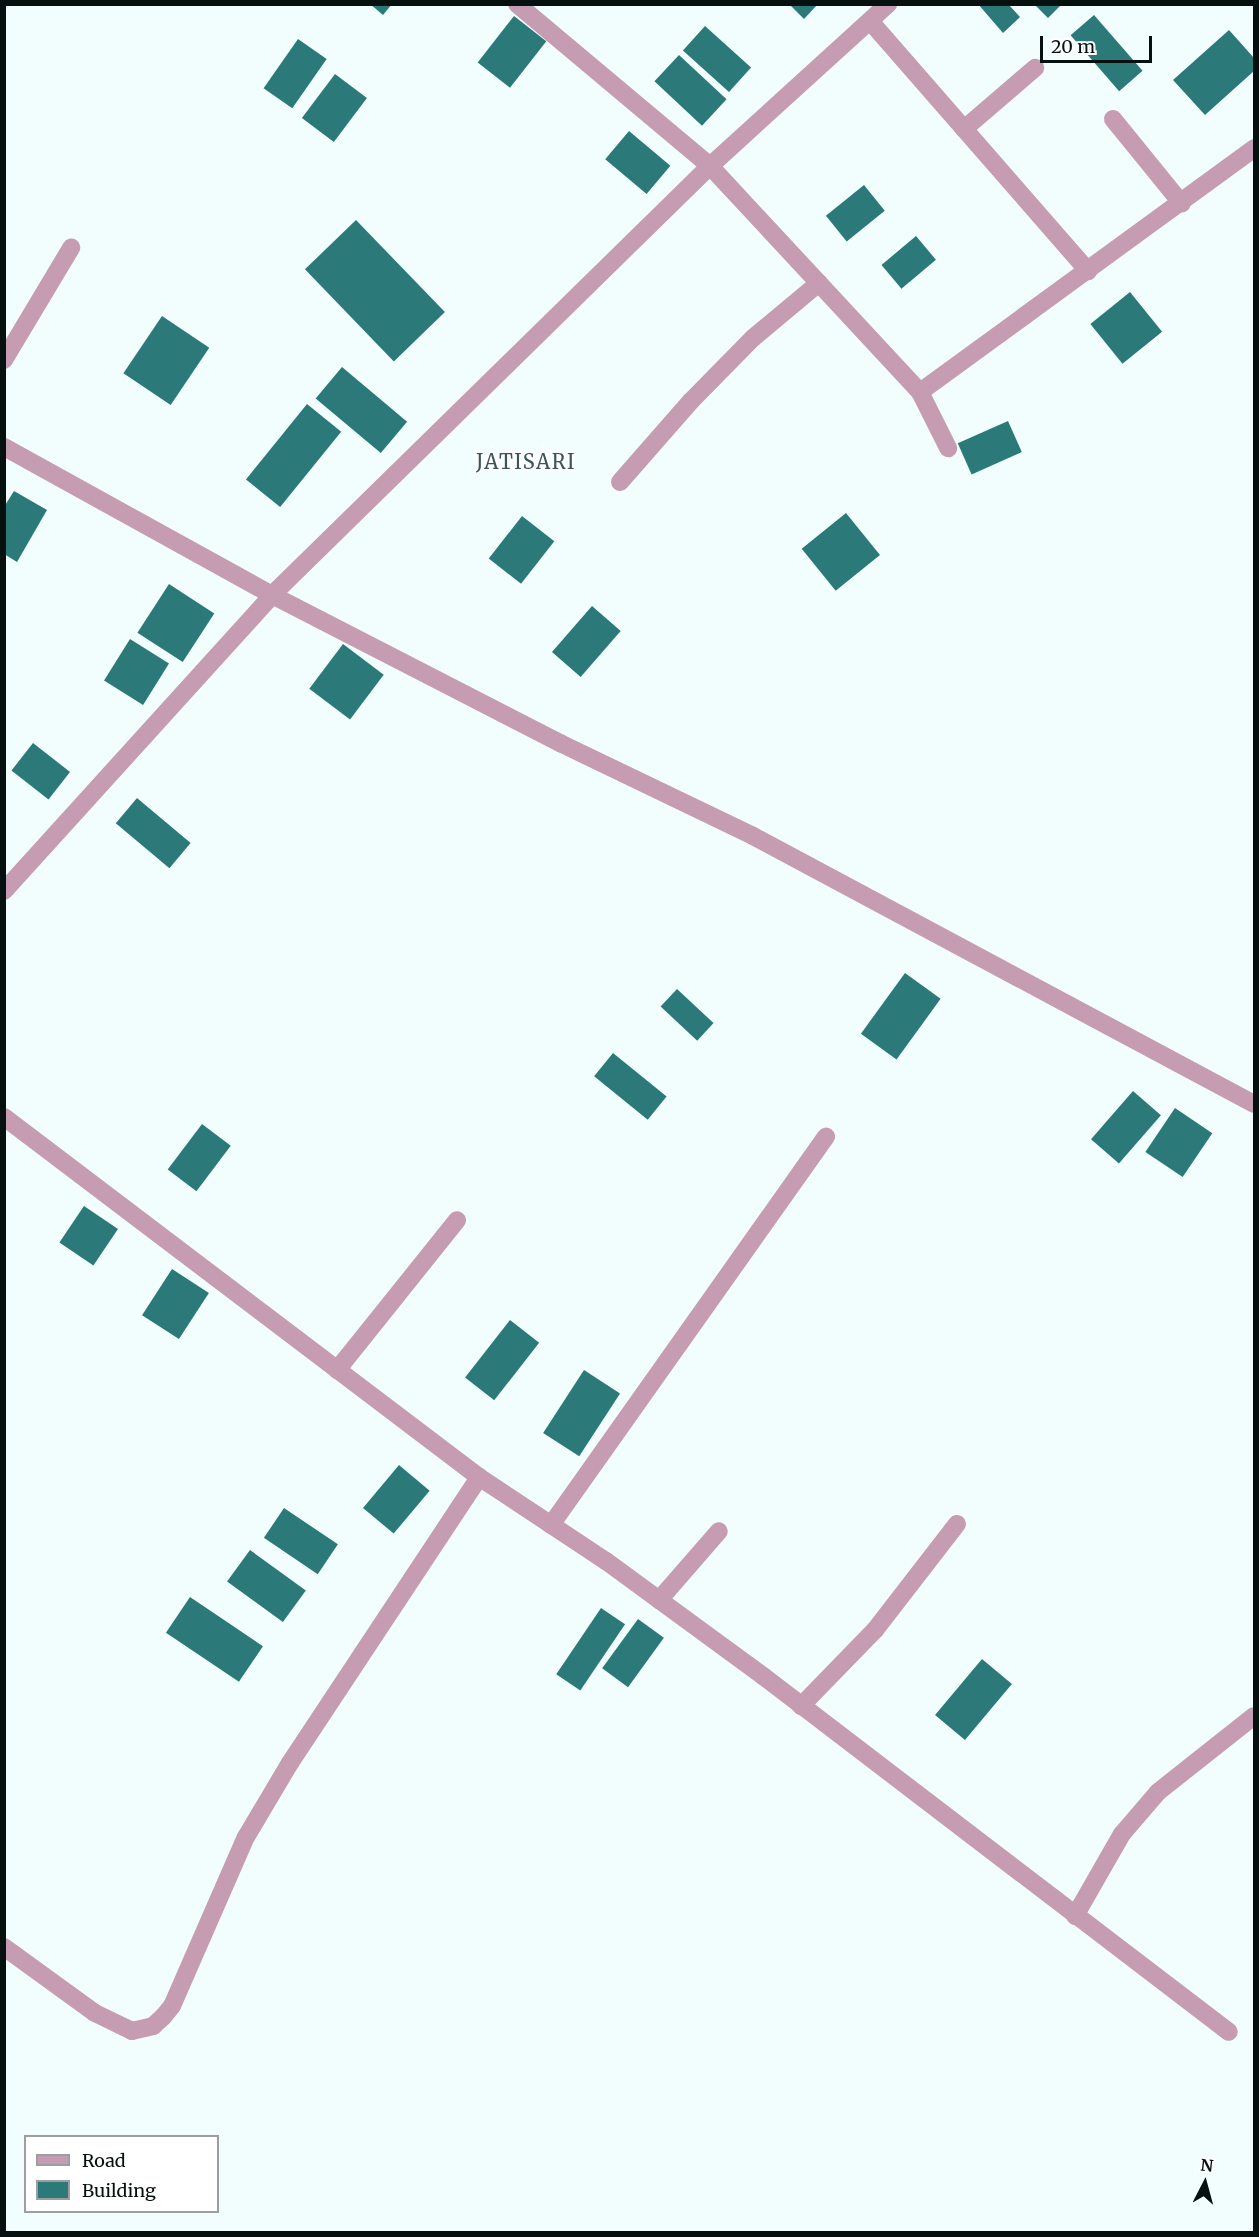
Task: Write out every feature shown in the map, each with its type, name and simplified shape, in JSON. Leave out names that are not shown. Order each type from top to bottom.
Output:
[{"type":"street","points":[[517,4],[710,166],[920,392],[948,448]]},
{"type":"street","points":[[4,891],[272,595],[710,166],[888,4]]},
{"type":"street","points":[[870,21],[1088,271]]},
{"type":"street","points":[[964,129],[1035,68]]},
{"type":"street","points":[[1113,119],[1182,204]]},
{"type":"street","points":[[920,392],[1182,204],[1254,148]]},
{"type":"street","points":[[4,360],[71,248]]},
{"type":"street","points":[[620,482],[730,362],[819,282]]},
{"type":"street","points":[[4,447],[272,595],[561,744],[753,836],[1254,1104]]},
{"type":"street","points":[[4,1117],[479,1477],[659,1600],[801,1706],[1229,2032]]},
{"type":"street","points":[[551,1525],[826,1137]]},
{"type":"street","points":[[337,1370],[457,1220]]},
{"type":"street","points":[[4,1947],[95,2013],[121,2026],[143,2030],[163,2017],[172,2006],[246,1837],[279,1781],[479,1477]]},
{"type":"street","points":[[801,1706],[875,1630],[957,1524]]},
{"type":"street","points":[[659,1600],[719,1531]]},
{"type":"street","points":[[1075,1916],[1122,1834],[1158,1792],[1254,1716]]},
{"type":"building","points":[[370,4],[392,4],[383,15]]},
{"type":"building","points":[[789,4],[818,4],[804,19]]},
{"type":"building","points":[[978,4],[1008,4],[1020,17],[1003,33]]},
{"type":"building","points":[[1034,4],[1062,4],[1048,18]]},
{"type":"building","points":[[1094,15],[1143,71],[1119,91],[1071,35]]},
{"type":"building","points":[[514,16],[546,41],[510,88],[478,62]]},
{"type":"building","points":[[705,26],[751,67],[729,92],[683,51]]},
{"type":"building","points":[[1229,30],[1254,58],[1254,71],[1205,115],[1173,80]]},
{"type":"building","points":[[298,39],[327,59],[292,108],[264,88]]},
{"type":"building","points":[[679,55],[727,99],[702,126],[654,81]]},
{"type":"building","points":[[335,74],[367,98],[334,142],[302,118]]},
{"type":"building","points":[[629,131],[670,166],[647,194],[605,159]]},
{"type":"building","points":[[864,185],[885,211],[847,241],[826,216]]},
{"type":"building","points":[[356,220],[445,312],[394,361],[305,269]]},
{"type":"building","points":[[916,236],[936,260],[901,289],[882,265]]},
{"type":"building","points":[[1130,292],[1162,332],[1122,364],[1090,324]]},
{"type":"building","points":[[162,316],[209,348],[171,405],[123,373]]},
{"type":"building","points":[[342,367],[407,422],[381,453],[316,398]]},
{"type":"building","points":[[307,404],[341,432],[280,507],[246,479]]},
{"type":"building","points":[[1008,421],[1022,452],[972,474],[958,443]]},
{"type":"building","points":[[14,491],[47,510],[17,562],[4,554],[4,507]]},
{"type":"building","points":[[846,513],[880,555],[836,591],[802,549]]},
{"type":"building","points":[[522,516],[554,541],[521,584],[489,559]]},
{"type":"building","points":[[169,584],[214,613],[183,662],[137,633]]},
{"type":"building","points":[[592,606],[621,631],[581,677],[552,652]]},
{"type":"building","points":[[130,639],[169,663],[143,705],[104,681]]},
{"type":"building","points":[[343,644],[384,675],[350,719],[309,689]]},
{"type":"building","points":[[33,743],[70,772],[48,800],[11,771]]},
{"type":"building","points":[[137,798],[191,843],[169,868],[116,823]]},
{"type":"building","points":[[905,973],[941,999],[897,1060],[861,1034]]},
{"type":"building","points":[[677,989],[714,1023],[697,1041],[661,1007]]},
{"type":"building","points":[[613,1053],[667,1096],[648,1120],[594,1076]]},
{"type":"building","points":[[1133,1091],[1161,1115],[1119,1164],[1091,1139]]},
{"type":"building","points":[[1175,1108],[1212,1133],[1183,1177],[1145,1152]]},
{"type":"building","points":[[202,1124],[231,1146],[196,1191],[168,1170]]},
{"type":"building","points":[[84,1206],[118,1229],[93,1265],[59,1242]]},
{"type":"building","points":[[172,1269],[209,1293],[179,1339],[142,1315]]},
{"type":"building","points":[[510,1320],[539,1343],[494,1400],[465,1378]]},
{"type":"building","points":[[584,1370],[620,1393],[579,1456],[543,1433]]},
{"type":"building","points":[[399,1465],[430,1491],[394,1534],[363,1508]]},
{"type":"building","points":[[284,1508],[338,1544],[318,1574],[264,1538]]},
{"type":"building","points":[[250,1550],[306,1591],[283,1622],[227,1582]]},
{"type":"building","points":[[190,1597],[263,1646],[239,1682],[166,1633]]},
{"type":"building","points":[[601,1608],[625,1624],[580,1691],[556,1674]]},
{"type":"building","points":[[638,1619],[664,1638],[628,1687],[602,1668]]},
{"type":"building","points":[[982,1659],[1012,1684],[965,1740],[935,1715]]},
{"type":"district","name":"JATISARI","points":[[526,461]]}]
